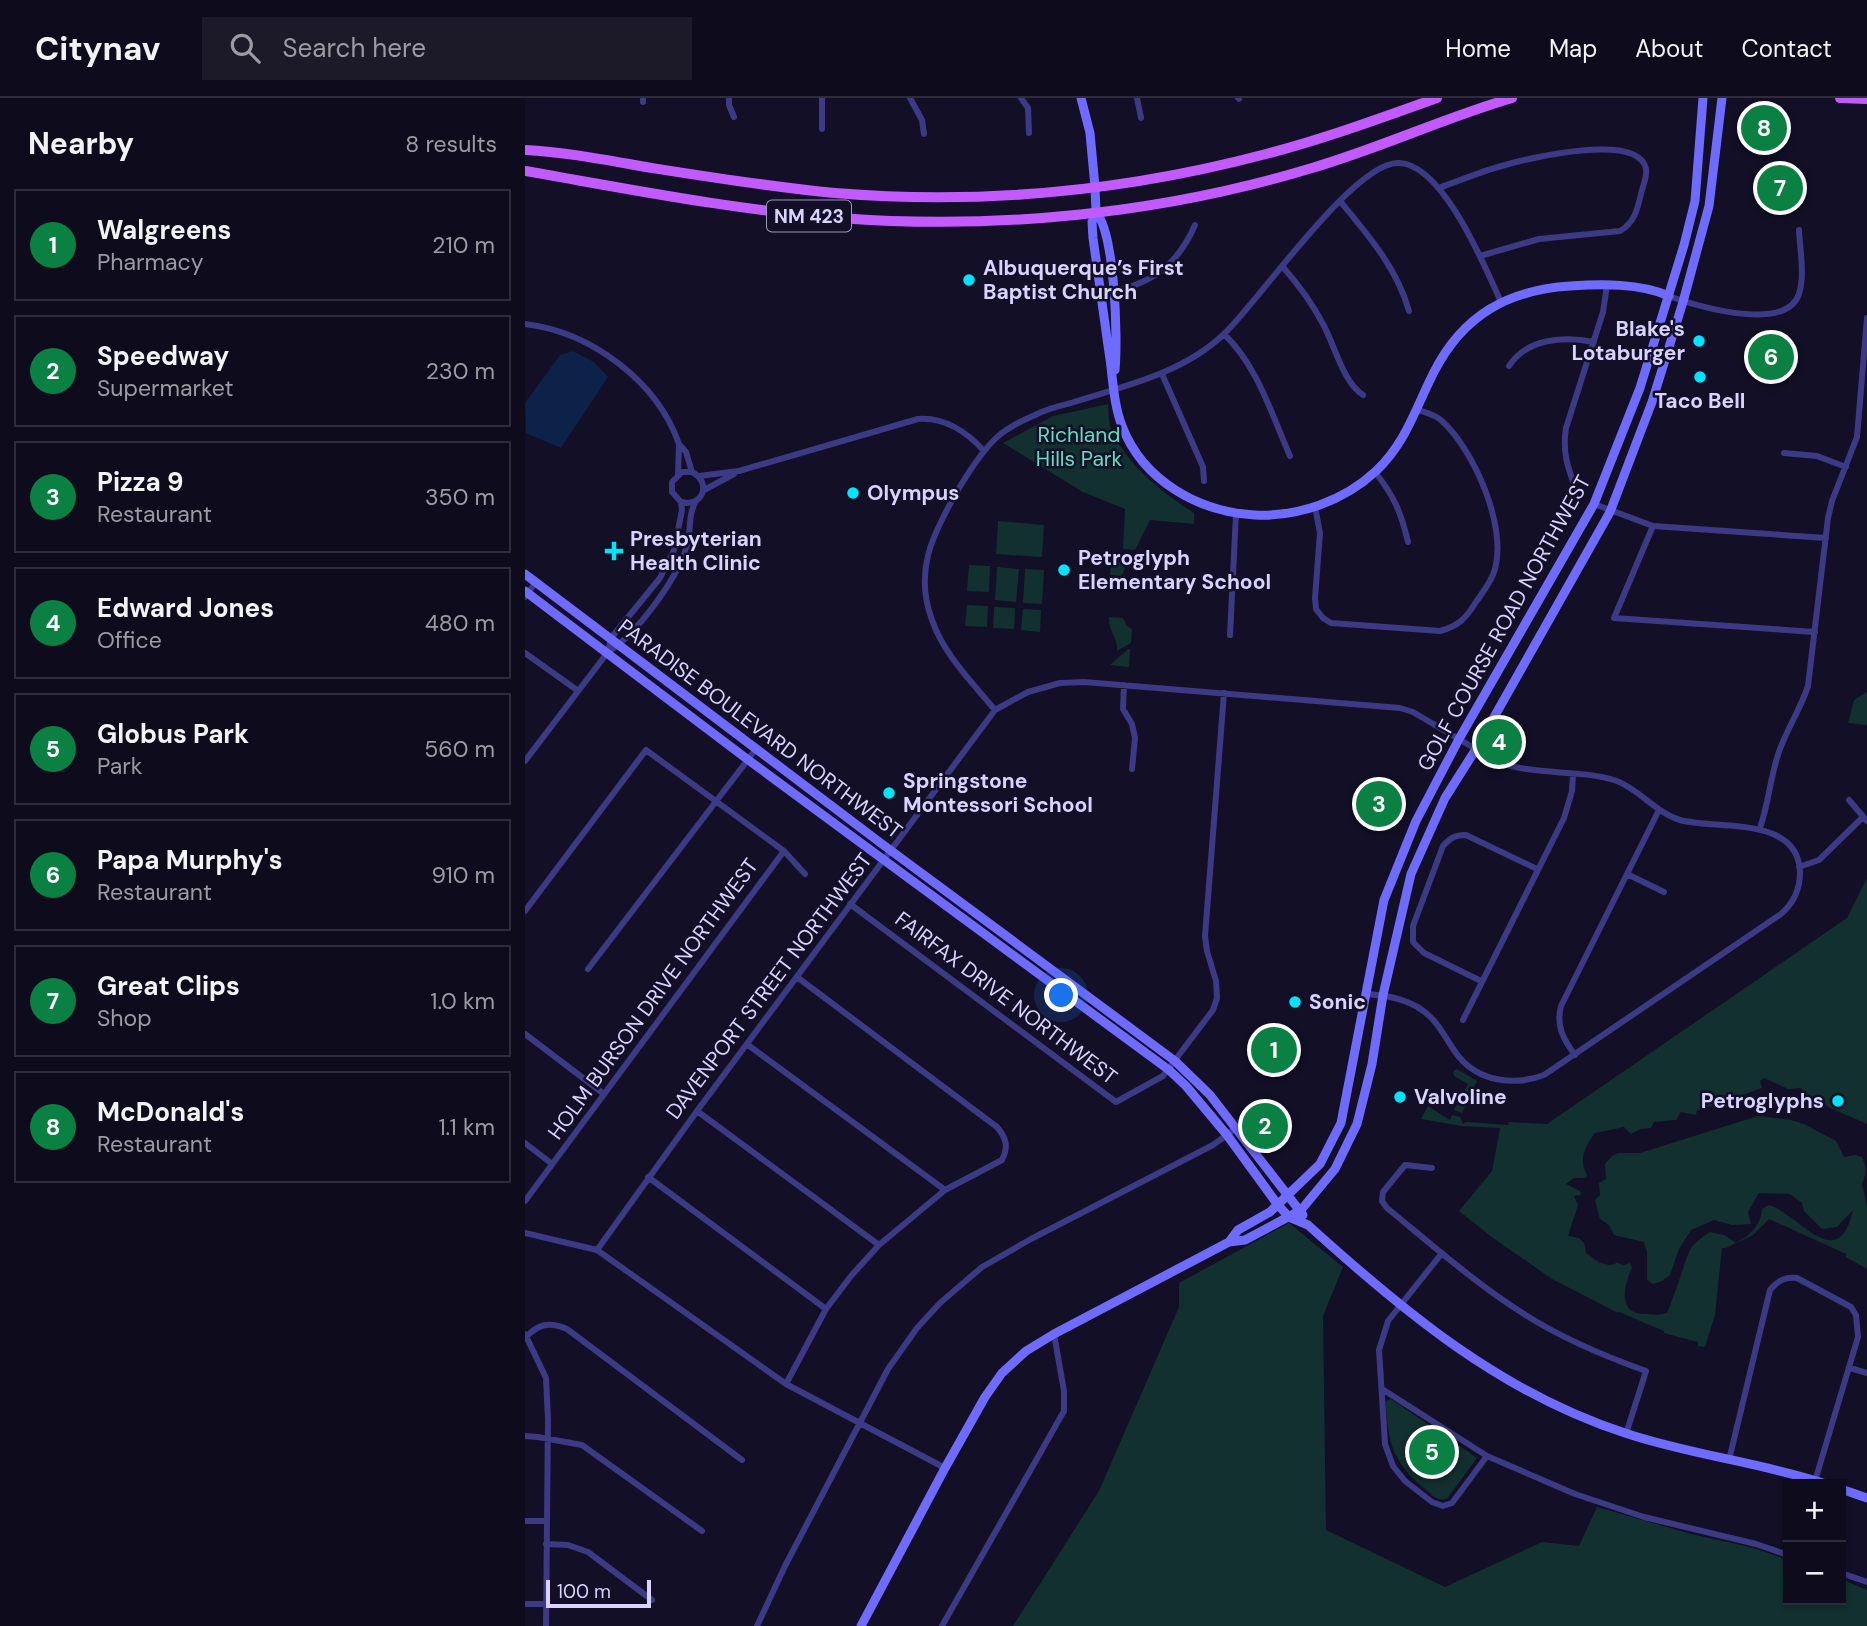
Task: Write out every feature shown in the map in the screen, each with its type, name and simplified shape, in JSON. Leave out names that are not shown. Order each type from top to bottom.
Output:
[{"type":"main road","name":"NM 423","points":[[525,150],[580,156],[767,186],[838,193],[954,197],[1095,187],[1185,172],[1267,154],[1359,126],[1437,98]]},
{"type":"main road","name":"NM 423","points":[[525,171],[733,206],[840,218],[968,222],[1096,212],[1190,197],[1311,169],[1512,98]]},
{"type":"main road","points":[[1840,98],[1867,99]]},
{"type":"main road","points":[[525,144],[548,146],[580,156]]},
{"type":"street","points":[[729,98],[734,117]]},
{"type":"street","points":[[822,98],[822,129]]},
{"type":"street","points":[[910,98],[922,120],[924,134]]},
{"type":"street","points":[[1021,98],[1028,108],[1029,133]]},
{"type":"street","points":[[1081,98],[1090,133],[1096,212],[1092,222],[1101,296],[1114,389],[1122,425],[1133,447],[1150,470],[1194,502],[1237,514],[1262,515],[1315,507],[1341,496],[1375,472],[1393,453],[1418,410],[1435,370],[1463,331],[1501,302],[1545,288],[1632,286],[1659,291],[1706,309],[1770,314],[1791,306],[1798,297],[1801,284],[1799,230]]},
{"type":"street","points":[[1137,98],[1142,118]]},
{"type":"street","name":"GOLF COURSE ROAD NORTHWEST","points":[[1229,1242],[1238,1230],[1270,1212],[1320,1164],[1341,1123],[1384,900],[1416,821],[1459,739],[1594,504],[1640,388],[1695,201],[1703,98]]},
{"type":"street","name":"GOLF COURSE ROAD NORTHWEST","points":[[861,1626],[945,1468],[985,1397],[1002,1373],[1026,1351],[1054,1334],[1229,1242],[1245,1241],[1301,1210],[1335,1169],[1357,1124],[1411,874],[1445,798],[1476,749],[1611,512],[1652,402],[1709,206],[1722,98]]},
{"type":"street","points":[[1439,188],[1506,164],[1597,150],[1626,150],[1638,156],[1646,168],[1635,215],[1620,231],[1539,239],[1480,256]]},
{"type":"street","points":[[1364,994],[1383,995],[1422,1009],[1444,1031],[1459,1058],[1492,1079],[1529,1081],[1544,1075],[1575,1055],[1781,914],[1795,897],[1799,867],[1793,851],[1784,841],[1759,828],[1693,824],[1659,810],[1634,790],[1617,782],[1510,767],[1413,712],[1399,708],[1224,692],[1060,683],[1028,692],[995,710],[939,639],[930,617],[925,590],[926,560],[934,533],[961,484],[984,452],[1005,430],[1038,413],[1162,374],[1194,358],[1224,334],[1340,201],[1385,164],[1398,162],[1419,168],[1439,188],[1480,256],[1501,302]]},
{"type":"street","points":[[1340,201],[1374,242],[1388,264],[1403,291],[1409,311]]},
{"type":"street","points":[[1096,212],[1103,223],[1114,293],[1118,337],[1114,389]]},
{"type":"street","points":[[1101,296],[1137,286],[1153,278],[1188,240],[1195,225]]},
{"type":"street","points":[[1282,266],[1306,295],[1322,322],[1352,387],[1363,395]]},
{"type":"street","points":[[1576,490],[1565,461],[1563,445],[1603,313],[1607,285]]},
{"type":"street","points":[[1759,828],[1768,805],[1777,756],[1802,706],[1808,686],[1832,500],[1857,437],[1867,318]]},
{"type":"street","points":[[525,324],[568,334],[619,365],[657,403],[703,482],[704,490]]},
{"type":"street","points":[[1224,334],[1251,366],[1290,456]]},
{"type":"street","points":[[1510,366],[1515,356],[1542,342],[1575,339],[1594,342]]},
{"type":"street","points":[[1162,374],[1203,467],[1204,481]]},
{"type":"street","points":[[1315,507],[1320,533],[1315,598],[1316,609],[1323,618],[1331,623],[1440,631],[1453,628],[1464,621],[1492,578],[1496,567],[1494,524],[1485,493],[1467,453],[1441,419],[1418,410]]},
{"type":"street","points":[[678,475],[739,471],[918,419],[930,418],[950,424],[976,442],[984,452]]},
{"type":"street","points":[[608,652],[611,638],[655,586],[672,557],[681,527],[681,502],[672,492],[672,482],[678,475],[679,444]]},
{"type":"street","points":[[1784,453],[1817,456],[1846,467]]},
{"type":"street","points":[[526,759],[577,690],[608,652],[620,645],[677,571],[686,550],[690,517],[704,490],[739,471]]},
{"type":"street","points":[[1375,472],[1397,504],[1408,542]]},
{"type":"street","points":[[681,502],[696,501]]},
{"type":"street","points":[[1594,504],[1653,526],[1826,538]]},
{"type":"street","points":[[1230,635],[1237,514]]},
{"type":"street","points":[[1653,526],[1614,618],[1815,632]]},
{"type":"street","name":"PARADISE BOULEVARD NORTHWEST","points":[[525,574],[1049,967],[1058,964],[1059,974],[1175,1061],[1210,1095],[1278,1205],[1289,1217],[1308,1225],[1400,1305],[1470,1357],[1511,1383],[1584,1418],[1626,1434],[1807,1479]]},
{"type":"street","points":[[526,594],[536,582]]},
{"type":"street","name":"PARADISE BOULEVARD NORTHWEST","points":[[526,594],[608,652],[747,759],[1169,1070],[1231,1132],[1301,1210],[1308,1225]]},
{"type":"street","points":[[525,653],[577,690]]},
{"type":"street","points":[[1124,685],[1123,709],[1132,724],[1135,738],[1132,769]]},
{"type":"street","name":"FAIRFAX DRIVE NORTHWEST","points":[[850,904],[1116,1102],[1147,1087],[1169,1070],[1213,1010],[1217,998],[1216,981],[1205,936],[1224,692]]},
{"type":"street","name":"DAVENPORT STREET NORTHWEST","points":[[597,1250],[648,1177],[995,710]]},
{"type":"street","points":[[588,969],[756,749]]},
{"type":"street","points":[[525,911],[646,750],[784,851],[805,874]]},
{"type":"street","points":[[1463,1020],[1565,818],[1573,775]]},
{"type":"street","points":[[1799,867],[1819,860],[1865,819],[1849,800]]},
{"type":"street","points":[[1575,1055],[1561,1033],[1561,1006],[1659,810]]},
{"type":"street","points":[[1481,981],[1424,953],[1413,942],[1413,926],[1443,846],[1457,835],[1476,837],[1537,869]]},
{"type":"street","name":"HOLM BURSON DRIVE NORTHWEST","points":[[525,1201],[784,851]]},
{"type":"street","points":[[1627,873],[1664,892]]},
{"type":"street","points":[[927,891],[952,902],[961,902]]},
{"type":"street","points":[[1032,968],[1049,967]]},
{"type":"street","points":[[1059,974],[1061,990]]},
{"type":"street","points":[[786,1384],[826,1310],[851,1276],[879,1245],[945,1190],[1002,1160],[1007,1145],[1005,1136],[997,1127],[797,977]]},
{"type":"street","points":[[1095,1001],[1100,1019]]},
{"type":"street","points":[[525,1034],[604,1094]]},
{"type":"street","points":[[748,1045],[945,1190]]},
{"type":"street","points":[[697,1111],[879,1245]]},
{"type":"street","points":[[757,1626],[785,1566],[900,1350],[940,1303],[973,1275],[1031,1239],[1213,1145],[1231,1132]]},
{"type":"street","points":[[525,1143],[552,1164]]},
{"type":"street","points":[[1432,1168],[1405,1165],[1383,1192],[1382,1201],[1387,1209],[1527,1316],[1603,1355],[1646,1371],[1626,1434]]},
{"type":"street","points":[[648,1177],[826,1310]]},
{"type":"street","points":[[525,1233],[597,1250],[786,1384],[945,1468]]},
{"type":"street","points":[[1442,1253],[1388,1321],[1379,1350],[1385,1444],[1393,1466],[1405,1480],[1432,1502],[1443,1506],[1452,1503],[1487,1456]]},
{"type":"street","points":[[1729,1460],[1770,1290],[1778,1281],[1788,1277],[1797,1278],[1851,1307],[1856,1315],[1858,1337],[1816,1479]]},
{"type":"street","points":[[546,1626],[546,1378],[525,1336],[534,1328],[556,1324],[567,1329],[742,1460]]},
{"type":"street","points":[[942,1626],[1064,1411],[1064,1391],[1054,1334]]},
{"type":"street","points":[[1850,1367],[1867,1373]]},
{"type":"street","points":[[1382,1389],[1487,1456],[1598,1502],[1644,1517],[1756,1544],[1783,1553]]},
{"type":"street","points":[[525,1437],[582,1445],[702,1531]]},
{"type":"street","points":[[1846,1491],[1867,1499]]},
{"type":"street","points":[[525,1521],[546,1521]]},
{"type":"street","points":[[546,1544],[568,1545],[588,1552],[652,1600]]},
{"type":"street","points":[[1846,1575],[1867,1582]]},
{"type":"street","points":[[525,1604],[545,1604]]},
{"type":"green space","name":"Richland Hills Park","points":[[1108,404],[1111,428],[1127,456],[1158,487],[1194,513],[1194,524],[1150,520],[1135,550],[1123,549],[1125,509],[1083,492],[1003,443],[1053,416]]},
{"type":"green space","points":[[998,521],[1044,525],[1042,557],[996,554]]},
{"type":"green space","points":[[1111,561],[1122,562],[1125,569],[1121,576],[1110,575]]},
{"type":"green space","points":[[969,565],[990,566],[989,592],[967,591]]},
{"type":"green space","points":[[997,567],[1019,569],[1016,602],[995,600]]},
{"type":"green space","points":[[1025,569],[1044,570],[1042,604],[1023,603]]},
{"type":"green space","points":[[967,605],[988,606],[987,627],[965,626]]},
{"type":"green space","points":[[994,607],[1015,608],[1014,629],[993,628]]},
{"type":"green space","points":[[1023,609],[1041,610],[1040,632],[1021,630]]},
{"type":"green space","points":[[1109,617],[1123,618],[1132,629],[1131,643],[1117,651],[1110,626]]},
{"type":"green space","points":[[1128,649],[1129,667],[1110,665]]},
{"type":"green space","points":[[1867,692],[1867,725],[1848,723],[1854,700]]},
{"type":"green space","points":[[1867,878],[1867,1124],[1814,1098],[1802,1096],[1804,1094],[1801,1088],[1788,1089],[1764,1078],[1760,1081],[1762,1088],[1697,1110],[1696,1115],[1681,1112],[1676,1120],[1654,1122],[1651,1128],[1631,1134],[1624,1127],[1595,1133],[1583,1158],[1586,1178],[1574,1178],[1566,1184],[1580,1191],[1581,1195],[1574,1196],[1578,1205],[1568,1236],[1579,1238],[1584,1243],[1586,1253],[1600,1263],[1630,1263],[1632,1268],[1625,1297],[1630,1309],[1644,1314],[1664,1314],[1667,1313],[1691,1249],[1710,1232],[1724,1235],[1736,1243],[1754,1229],[1762,1209],[1769,1205],[1816,1236],[1827,1240],[1838,1239],[1846,1229],[1853,1210],[1837,1227],[1822,1229],[1804,1211],[1802,1203],[1790,1194],[1759,1193],[1748,1212],[1751,1224],[1732,1225],[1714,1220],[1691,1230],[1679,1249],[1670,1275],[1653,1284],[1647,1280],[1647,1252],[1644,1242],[1614,1235],[1609,1225],[1600,1219],[1595,1200],[1600,1195],[1599,1183],[1606,1179],[1605,1164],[1618,1153],[1640,1153],[1758,1116],[1791,1120],[1836,1141],[1844,1157],[1862,1157],[1866,1171],[1862,1184],[1867,1206],[1867,1269],[1846,1257],[1846,1254],[1769,1219],[1753,1235],[1726,1248],[1722,1248],[1715,1315],[1705,1347],[1698,1346],[1698,1342],[1664,1333],[1618,1313],[1552,1279],[1459,1211],[1492,1171],[1500,1128],[1462,1126],[1421,1119],[1428,1106],[1450,1120],[1452,1115],[1460,1117],[1463,1124],[1547,1124],[1847,918]]},
{"type":"green space","points":[[1457,1069],[1477,1081],[1462,1113],[1454,1110],[1468,1084],[1454,1076],[1453,1072]]},
{"type":"green space","points":[[1289,1223],[1343,1267],[1323,1316],[1326,1530],[1445,1587],[1542,1542],[1579,1546],[1597,1507],[1691,1534],[1754,1548],[1783,1558],[1783,1605],[1846,1605],[1846,1581],[1867,1590],[1867,1626],[1013,1626],[1099,1491],[1179,1307],[1179,1283]]},
{"type":"green space","points":[[1391,1399],[1477,1458],[1447,1499],[1432,1495],[1414,1479],[1399,1460],[1388,1428],[1386,1401]]},
{"type":"water","points":[[573,351],[594,362],[608,377],[561,448],[526,433],[525,403],[560,355]]},
{"type":"place","name":"McDonald's","points":[[1764,128]]},
{"type":"place","name":"Great Clips","points":[[1780,188]]},
{"type":"place","name":"Albuquerque’s First Baptist Church","points":[[969,280]]},
{"type":"place","name":"Blake's Lotaburger","points":[[1699,341]]},
{"type":"place","name":"Papa Murphy's","points":[[1771,357]]},
{"type":"place","name":"Taco Bell","points":[[1700,377]]},
{"type":"place","name":"Olympus","points":[[853,493]]},
{"type":"place","name":"Presbyterian Health Clinic","points":[[614,551]]},
{"type":"place","name":"Petroglyph Elementary School","points":[[1064,570]]},
{"type":"place","name":"Edward Jones","points":[[1499,742]]},
{"type":"place","name":"Springstone Montessori School","points":[[889,793]]},
{"type":"place","name":"Pizza 9","points":[[1379,804]]},
{"type":"place","name":"Sonic","points":[[1295,1002]]},
{"type":"place","name":"Walgreens","points":[[1274,1050]]},
{"type":"place","name":"Valvoline","points":[[1400,1097]]},
{"type":"place","name":"Petroglyphs","points":[[1838,1101]]},
{"type":"place","name":"Speedway","points":[[1265,1126]]},
{"type":"place","name":"Globus Park","points":[[1432,1452]]}]
